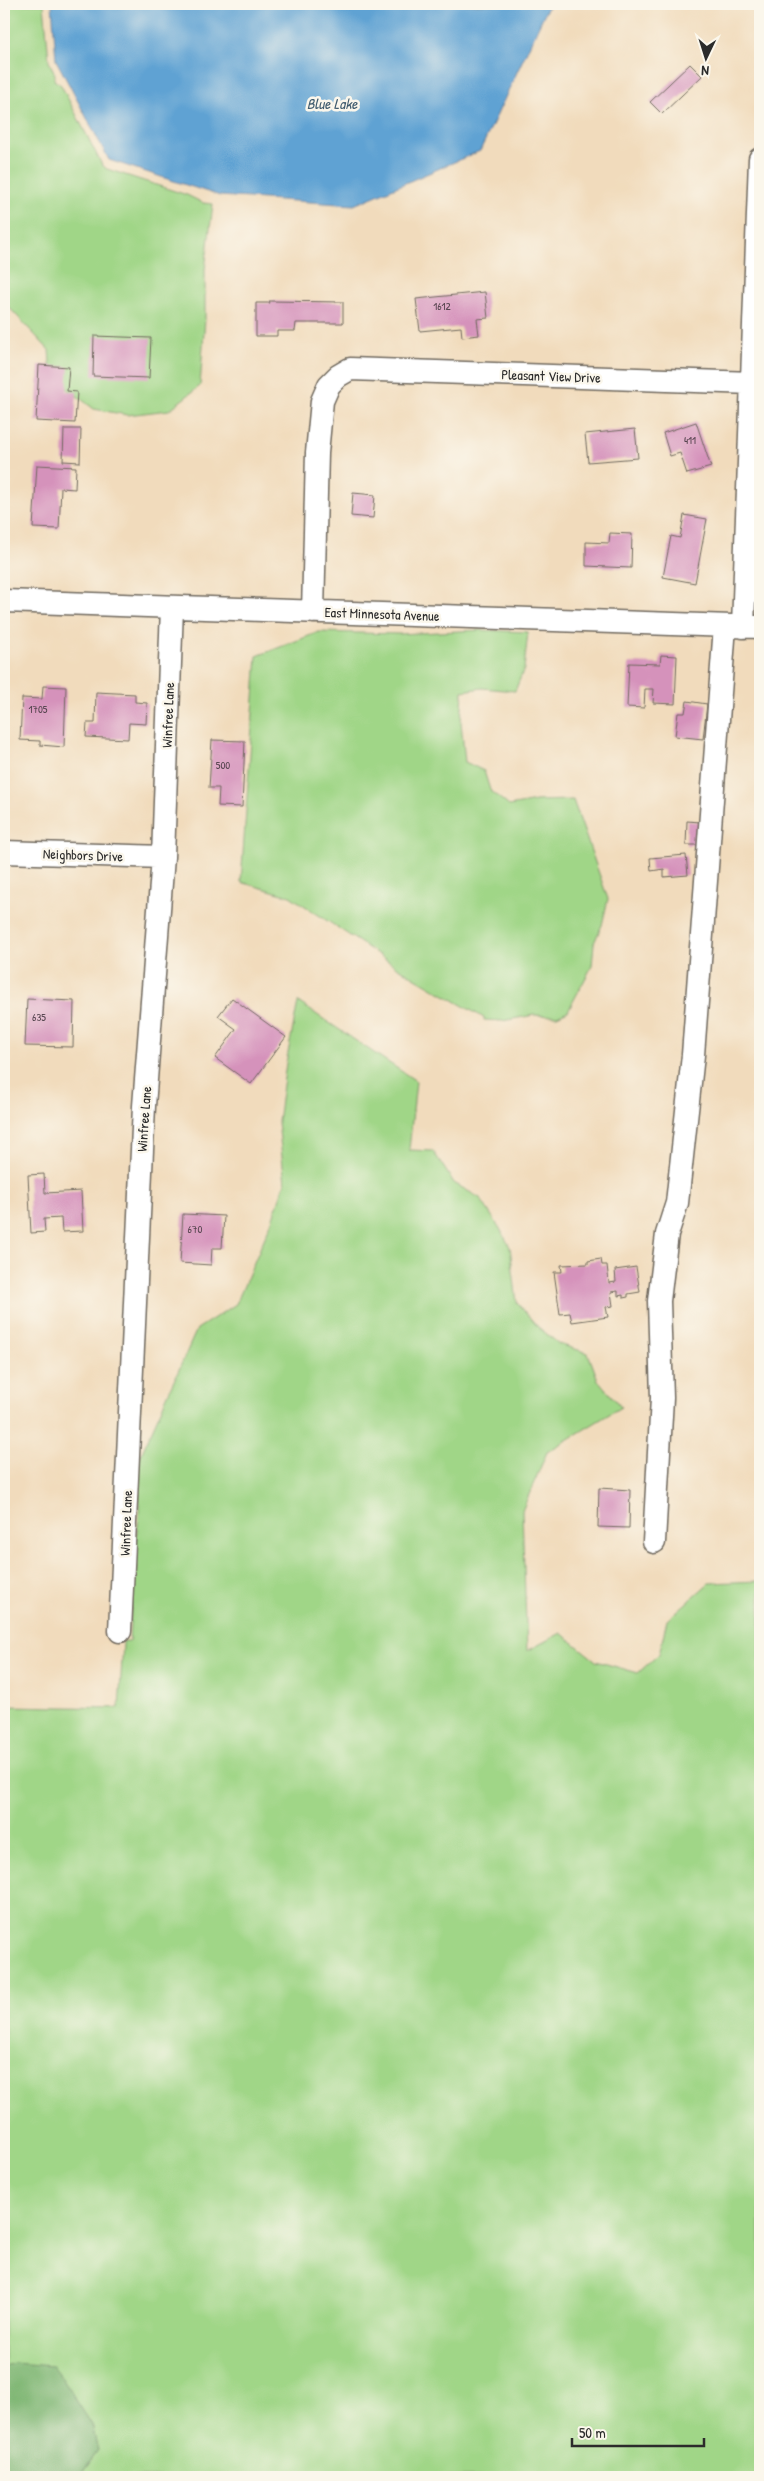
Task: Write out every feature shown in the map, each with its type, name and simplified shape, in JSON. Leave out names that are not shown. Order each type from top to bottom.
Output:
[{"type":"street","points":[[654,1542],[662,1398],[659,1302],[667,1234],[677,1203],[743,627],[760,159]]},
{"type":"street","name":"Pleasant View Drive","points":[[313,612],[317,454],[322,400],[333,380],[350,369],[752,383]]},
{"type":"street","name":"East Minnesota Avenue","points":[[4,601],[743,627]]},
{"type":"street","name":"Winfree Lane","points":[[120,1631],[144,1106],[163,857],[172,607]]},
{"type":"street","name":"Neighbors Drive","points":[[4,852],[163,857]]},
{"type":"green space","points":[[4,4],[44,4],[49,61],[55,74],[54,80],[61,85],[102,165],[107,169],[187,195],[203,203],[213,204],[205,270],[205,319],[200,386],[169,410],[127,415],[94,409],[51,376],[49,350],[4,302]]},
{"type":"green space","points":[[480,630],[528,632],[524,669],[515,691],[482,688],[463,691],[461,722],[465,762],[484,771],[490,790],[509,806],[536,801],[573,800],[608,899],[602,925],[594,943],[592,966],[568,1011],[557,1016],[534,1015],[502,1021],[484,1020],[484,1018],[397,967],[290,896],[241,882],[257,656],[319,632],[399,634]]},
{"type":"green space","points":[[298,1002],[416,1081],[409,1150],[433,1151],[454,1183],[480,1198],[510,1247],[517,1303],[538,1327],[559,1344],[588,1353],[598,1380],[621,1407],[547,1452],[522,1511],[527,1651],[561,1633],[596,1661],[638,1673],[659,1654],[667,1620],[709,1583],[760,1581],[760,2477],[79,2477],[98,2451],[92,2425],[14,2363],[4,2366],[4,1706],[119,1708],[123,1641],[129,1641],[134,1550],[139,1518],[139,1459],[197,1329],[236,1304],[271,1223],[285,1183],[278,1122],[286,1063]]},
{"type":"green space","points":[[14,2363],[52,2366],[62,2378],[92,2425],[98,2451],[79,2477],[4,2477],[4,2366]]},
{"type":"water","name":"Blue Lake","points":[[52,4],[549,4],[480,151],[354,205],[220,196],[109,160],[56,60]]},
{"type":"building","points":[[690,64],[702,76],[662,114],[650,102]]},
{"type":"building","points":[[485,292],[488,318],[477,319],[479,335],[462,337],[461,327],[420,331],[416,299]]},
{"type":"building","points":[[269,301],[343,302],[343,323],[296,323],[295,331],[277,331],[277,336],[256,336],[256,303],[270,303]]},
{"type":"building","points":[[94,336],[151,338],[149,378],[93,376]]},
{"type":"building","points":[[39,365],[69,367],[67,391],[77,392],[75,423],[36,421]]},
{"type":"building","points":[[696,422],[711,467],[687,474],[680,453],[670,456],[663,433]]},
{"type":"building","points":[[64,429],[81,429],[80,462],[63,461]]},
{"type":"building","points":[[635,429],[638,458],[588,462],[585,434]]},
{"type":"building","points":[[37,465],[76,467],[75,489],[61,488],[59,529],[33,528]]},
{"type":"building","points":[[353,493],[375,495],[373,518],[351,516]]},
{"type":"building","points":[[684,515],[707,519],[695,583],[663,577],[671,536],[680,538]]},
{"type":"building","points":[[610,533],[632,534],[631,568],[586,566],[586,542],[609,543]]},
{"type":"building","points":[[661,655],[677,656],[675,704],[653,703],[654,689],[645,689],[644,708],[627,707],[629,663],[660,664]]},
{"type":"building","points":[[43,686],[66,687],[64,747],[40,745],[40,741],[20,740],[22,698],[42,699]]},
{"type":"building","points":[[96,692],[135,694],[135,702],[147,703],[146,724],[129,723],[128,739],[86,737],[87,723],[95,723]]},
{"type":"building","points":[[687,701],[707,704],[703,739],[675,736],[678,713],[685,713]]},
{"type":"building","points":[[212,740],[245,741],[242,807],[218,806],[219,788],[209,788]]},
{"type":"building","points":[[687,821],[700,822],[699,845],[686,845]]},
{"type":"building","points":[[686,855],[688,875],[664,877],[664,869],[651,871],[650,858]]},
{"type":"building","points":[[232,998],[286,1037],[251,1084],[215,1058],[236,1029],[218,1016]]},
{"type":"building","points":[[27,999],[74,1001],[73,1047],[25,1046]]},
{"type":"building","points":[[44,1174],[45,1193],[81,1191],[83,1231],[62,1232],[61,1218],[44,1219],[45,1232],[31,1233],[28,1175]]},
{"type":"building","points":[[183,1214],[224,1216],[222,1248],[212,1248],[211,1265],[180,1263]]},
{"type":"building","points":[[601,1259],[602,1265],[607,1265],[609,1283],[616,1282],[615,1270],[636,1267],[640,1292],[628,1294],[628,1297],[623,1298],[623,1295],[618,1296],[618,1291],[611,1292],[613,1306],[606,1307],[608,1317],[572,1322],[570,1313],[560,1314],[554,1272],[562,1272],[561,1265],[588,1264],[588,1261]]},
{"type":"building","points":[[599,1488],[630,1490],[629,1528],[598,1527]]}]
